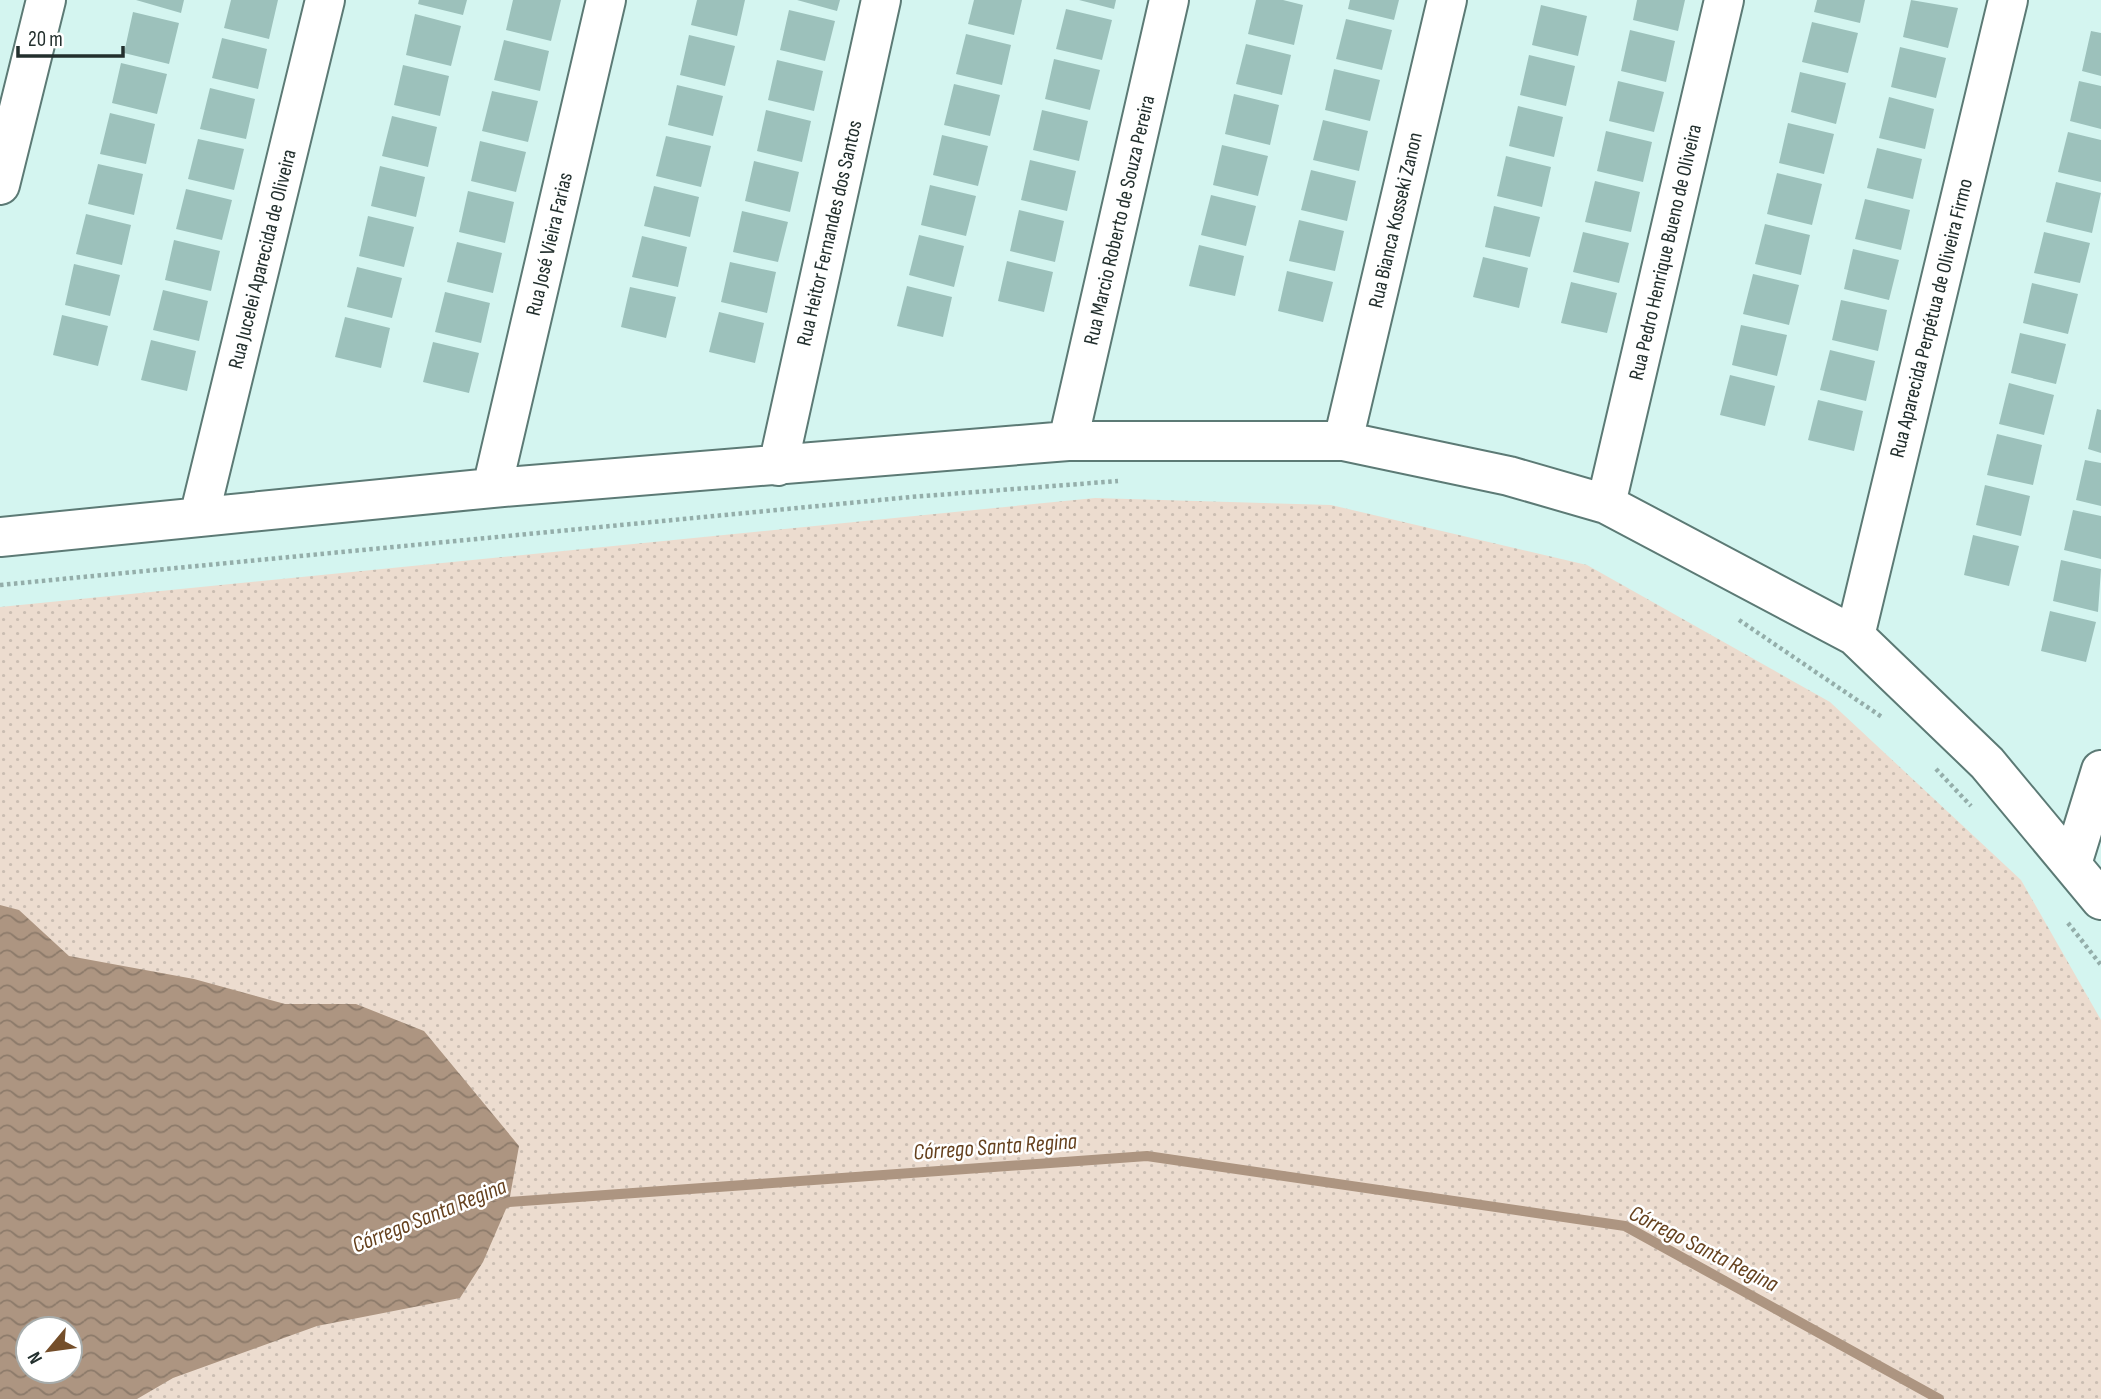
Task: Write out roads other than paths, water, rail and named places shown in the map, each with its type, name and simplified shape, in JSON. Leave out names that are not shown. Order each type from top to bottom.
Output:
[{"type":"street","points":[[0,184],[46,0]]},
{"type":"street","name":"Rua Jucelei Aparecida de Oliveira","points":[[199,517],[325,0]]},
{"type":"street","name":"Rua José Vieira Farias","points":[[492,488],[606,0]]},
{"type":"street","name":"Rua Heitor Fernandes dos Santos","points":[[778,466],[881,0]]},
{"type":"street","name":"Rua Marcio Roberto de Souza Pereira","points":[[1068,441],[1169,0]]},
{"type":"street","name":"Rua Bianca Kosseki Zanon","points":[[1343,441],[1447,0]]},
{"type":"street","name":"Rua Pedro Henrique Bueno de Oliveira","points":[[1606,504],[1724,0]]},
{"type":"street","name":"Rua Aparecida Perpétua de Oliveira Firmo","points":[[1855,636],[2008,0]]},
{"type":"street","points":[[0,537],[492,488],[1068,441],[1343,441],[1509,476],[1606,504],[1855,636],[1987,763],[2101,900]]},
{"type":"street","points":[[2072,864],[2101,770]]},
{"type":"water","points":[[0,905],[19,910],[69,956],[194,979],[285,1004],[356,1004],[424,1031],[519,1146],[509,1202],[483,1262],[460,1298],[317,1326],[173,1378],[137,1399],[0,1399]]},
{"type":"waterway","name":"Córrego Santa Regina","points":[[496,1207],[509,1202],[1147,1156],[1625,1226],[1939,1399]]}]
